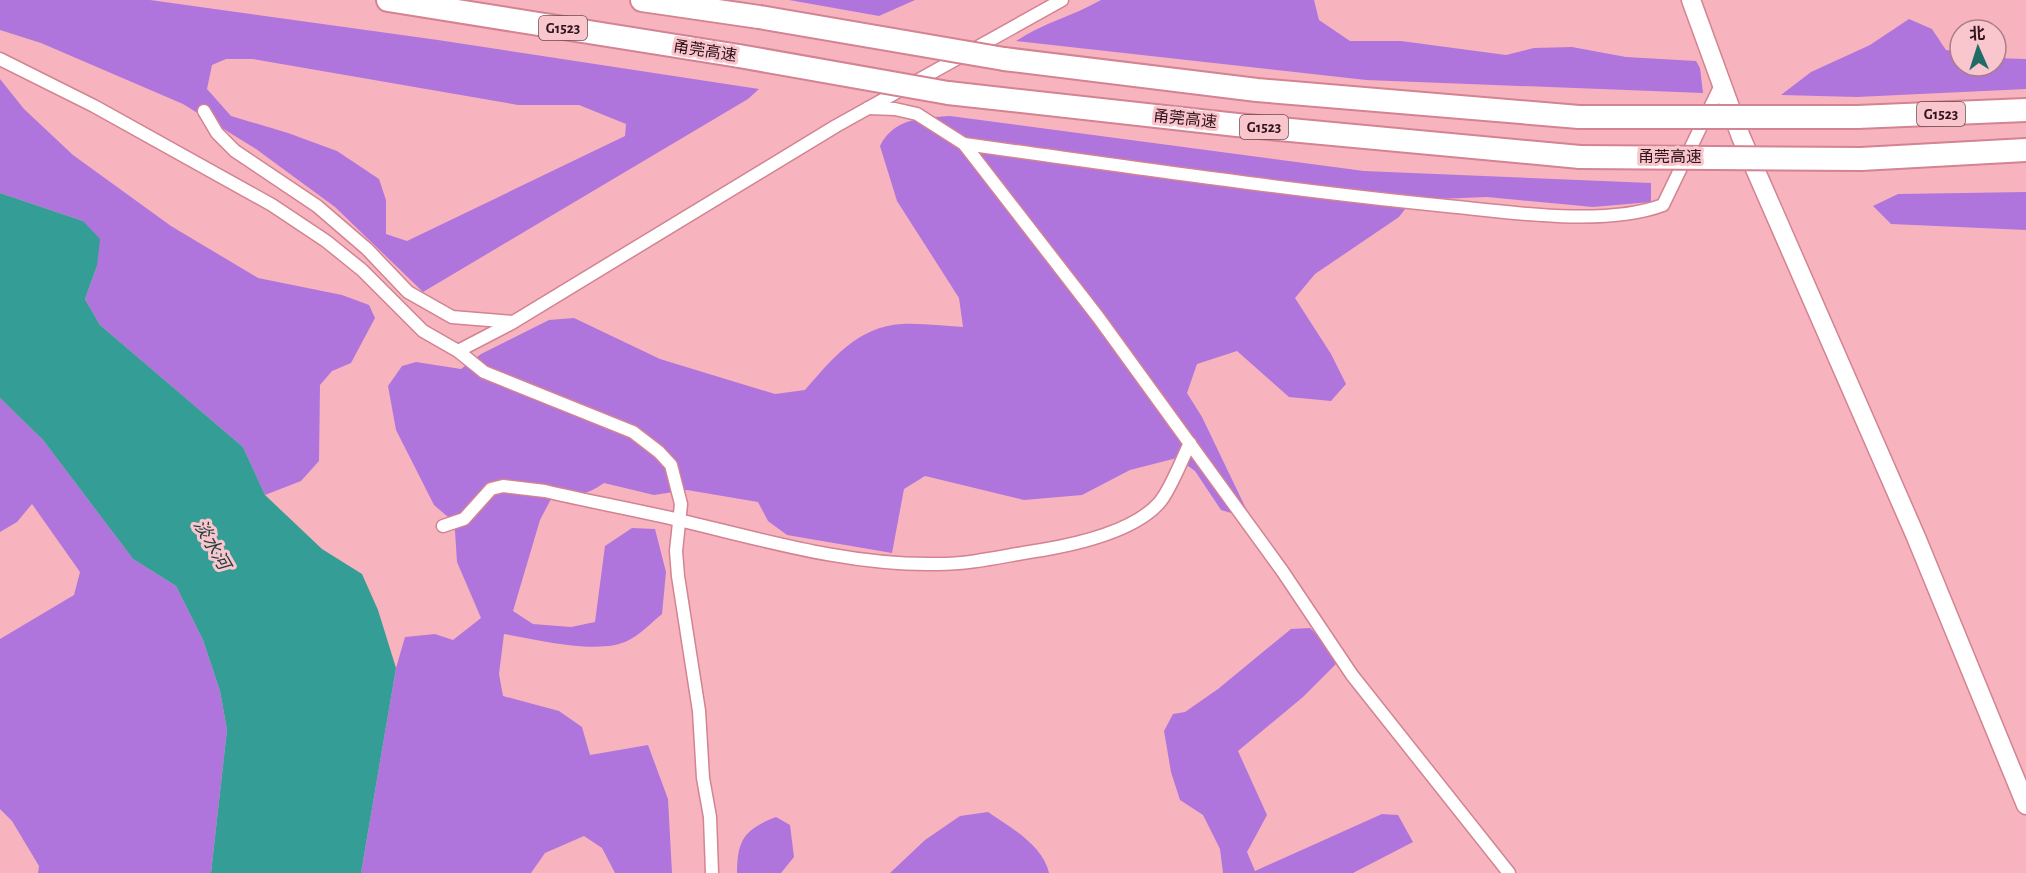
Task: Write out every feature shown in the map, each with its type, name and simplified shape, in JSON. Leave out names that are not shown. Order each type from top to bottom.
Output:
[{"type":"highway","name":"甬莞高速","points":[[388,0],[739,56],[948,93],[1249,126],[1580,157],[1861,159],[2026,150]]},
{"type":"highway","name":"G1523","points":[[642,0],[759,17],[1004,59],[1257,90],[1579,117],[1857,117],[2026,110]]},
{"type":"main road","points":[[1691,0],[1720,87],[1916,537],[2026,805]]},
{"type":"street","points":[[458,351],[513,322],[868,108],[1062,0]]},
{"type":"street","points":[[0,59],[94,106],[272,205],[326,241],[362,270],[423,331],[458,351],[484,372],[633,432],[659,452],[671,465],[681,504],[676,551],[678,576],[699,711],[703,778],[710,817],[712,873]]},
{"type":"street","points":[[964,144],[1352,196],[1554,216],[1616,214],[1650,210],[1663,205],[1720,87]]},
{"type":"street","points":[[868,108],[896,109],[917,114],[964,144],[1098,316],[1282,572],[1352,675],[1509,873]]},
{"type":"street","points":[[204,111],[217,133],[235,152],[317,206],[367,249],[408,292],[452,317],[513,322]]},
{"type":"street","points":[[443,526],[464,519],[491,489],[503,486],[545,491],[840,557],[938,564],[988,561],[1108,534],[1142,516],[1158,505],[1168,490],[1175,470],[1190,443]]},
{"type":"shaded area","points":[[0,0],[150,0],[438,40],[759,89],[748,99],[423,292],[335,207],[256,149],[183,104],[41,43],[0,30]],"holes":[[[226,59],[253,59],[518,105],[579,105],[626,124],[625,136],[407,241],[386,234],[386,200],[379,179],[337,151],[231,116],[207,89],[212,65]]]},
{"type":"shaded area","points":[[789,0],[915,0],[879,16]]},
{"type":"shaded area","points":[[1101,0],[1314,0],[1319,20],[1350,41],[1401,41],[1506,55],[1534,48],[1572,47],[1626,57],[1696,61],[1700,68],[1703,93],[1366,80],[1016,41]]},
{"type":"shaded area","points":[[1909,19],[1932,29],[1948,50],[1948,78],[2008,78],[2008,58],[2026,59],[2026,89],[1857,97],[1781,95],[1811,72],[1870,45]]},
{"type":"shaded area","points":[[0,79],[24,109],[73,155],[171,226],[258,278],[342,295],[369,305],[375,318],[351,363],[332,371],[320,385],[319,461],[301,481],[265,495],[243,447],[100,325],[85,299],[97,266],[83,221],[0,193]]},
{"type":"shaded area","points":[[950,116],[1364,171],[1651,183],[1651,202],[1593,207],[1487,197],[1412,200],[1399,217],[1315,274],[1295,298],[1331,354],[1346,384],[1331,401],[1289,397],[1237,351],[1197,364],[1187,393],[1202,417],[1251,519],[1221,510],[1195,471],[1177,458],[1130,470],[1082,495],[1024,500],[925,476],[904,489],[892,553],[787,535],[768,521],[758,502],[687,490],[654,495],[604,483],[579,495],[551,499],[540,520],[513,611],[533,624],[571,627],[595,622],[605,546],[632,528],[655,529],[666,572],[662,614],[629,640],[617,645],[602,647],[568,645],[504,634],[499,674],[503,696],[559,711],[582,727],[590,755],[648,745],[668,799],[672,873],[615,873],[602,848],[584,836],[545,853],[531,873],[361,873],[396,668],[405,637],[435,634],[453,640],[481,618],[457,562],[455,531],[448,517],[434,505],[396,430],[388,386],[402,366],[416,362],[461,369],[481,354],[549,320],[574,318],[660,359],[775,394],[805,390],[847,346],[872,331],[886,326],[925,324],[963,327],[959,298],[897,201],[880,146],[893,130],[909,121]]},
{"type":"shaded area","points":[[2026,192],[2026,230],[1891,224],[1873,206],[1898,194]]},
{"type":"shaded area","points":[[0,398],[43,440],[133,559],[176,586],[203,640],[220,691],[227,730],[211,873],[38,873],[39,866],[12,821],[0,809],[0,639],[74,595],[80,572],[32,504],[17,522],[0,532]]},
{"type":"shaded area","points":[[1310,628],[1327,644],[1336,664],[1303,697],[1238,751],[1267,815],[1247,852],[1255,871],[1382,814],[1398,815],[1413,842],[1353,873],[1223,873],[1220,849],[1203,815],[1180,800],[1171,772],[1164,731],[1173,714],[1185,712],[1218,689],[1291,629]]},
{"type":"shaded area","points":[[988,812],[1033,845],[1046,863],[1049,873],[890,873],[925,840],[960,816]]},
{"type":"shaded area","points":[[776,817],[790,825],[794,857],[781,873],[737,873],[739,852],[745,837],[757,826]]},
{"type":"water","name":"淡水河","points":[[0,193],[83,221],[100,239],[97,266],[85,299],[100,325],[243,447],[265,495],[322,549],[362,574],[378,610],[396,668],[361,873],[211,873],[227,730],[220,691],[203,640],[176,586],[133,559],[43,440],[0,398]]}]
